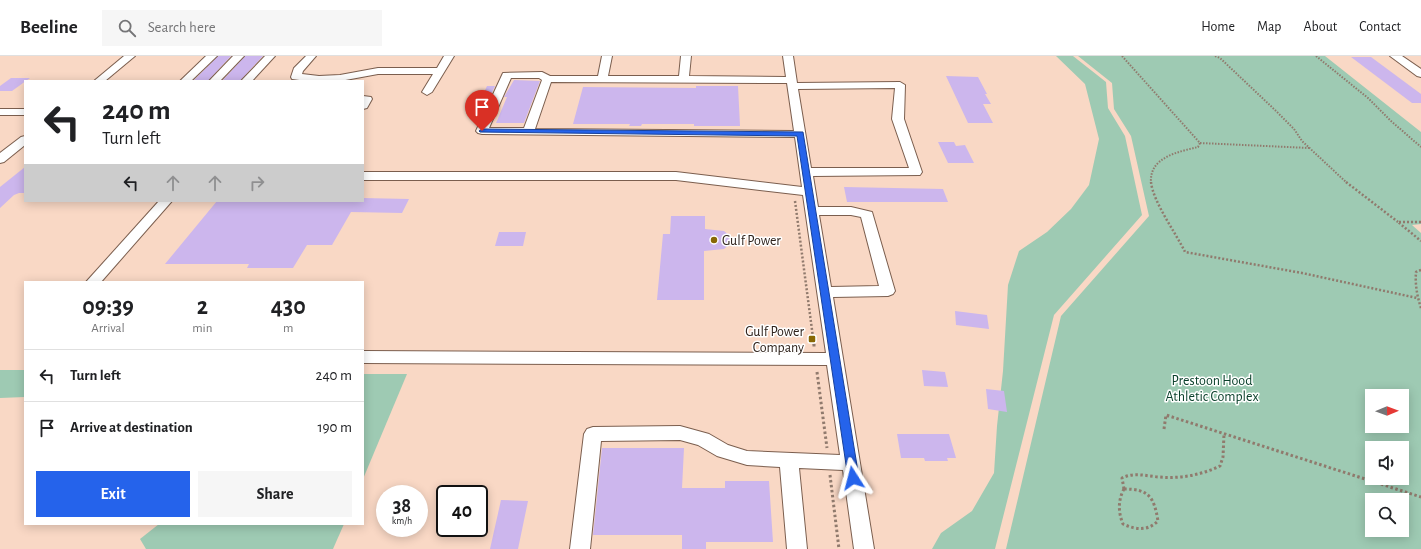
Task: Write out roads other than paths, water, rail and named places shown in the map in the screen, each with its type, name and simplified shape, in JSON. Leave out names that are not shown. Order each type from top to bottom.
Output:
[{"type":"street","points":[[100,80],[130,56]]},
{"type":"street","points":[[186,80],[212,56]]},
{"type":"street","points":[[215,80],[239,56]]},
{"type":"street","points":[[247,80],[270,56]]},
{"type":"street","points":[[311,56],[298,70],[296,77],[319,79],[340,78],[378,71],[440,71]]},
{"type":"street","points":[[427,92],[449,56]]},
{"type":"street","points":[[602,79],[607,56]]},
{"type":"street","points":[[684,80],[686,56]]},
{"type":"street","points":[[788,56],[864,549]]},
{"type":"street","points":[[1395,56],[1421,74]]},
{"type":"street","points":[[800,134],[482,131],[507,75],[542,75],[547,79],[684,80],[900,85],[898,119],[916,172],[806,172]]},
{"type":"street","points":[[528,132],[547,79]]},
{"type":"street","points":[[0,112],[24,112]]},
{"type":"street","points":[[0,159],[24,140]]},
{"type":"street","points":[[364,176],[676,176],[809,192]]},
{"type":"street","points":[[94,281],[165,202]]},
{"type":"street","points":[[812,211],[851,211],[867,215],[888,291],[825,292]]},
{"type":"street","points":[[364,357],[835,359]]},
{"type":"street","points":[[580,549],[593,434],[680,433],[703,439],[723,450],[747,458],[851,463]]},
{"type":"street","points":[[789,460],[797,549]]},
{"type":"place","name":"Gulf Power","points":[[714,240]]},
{"type":"place","name":"Gulf Power Company","points":[[812,339]]},
{"type":"park label","name":"Prestoon Hood Athletic Complex","points":[[1212,388]]}]
